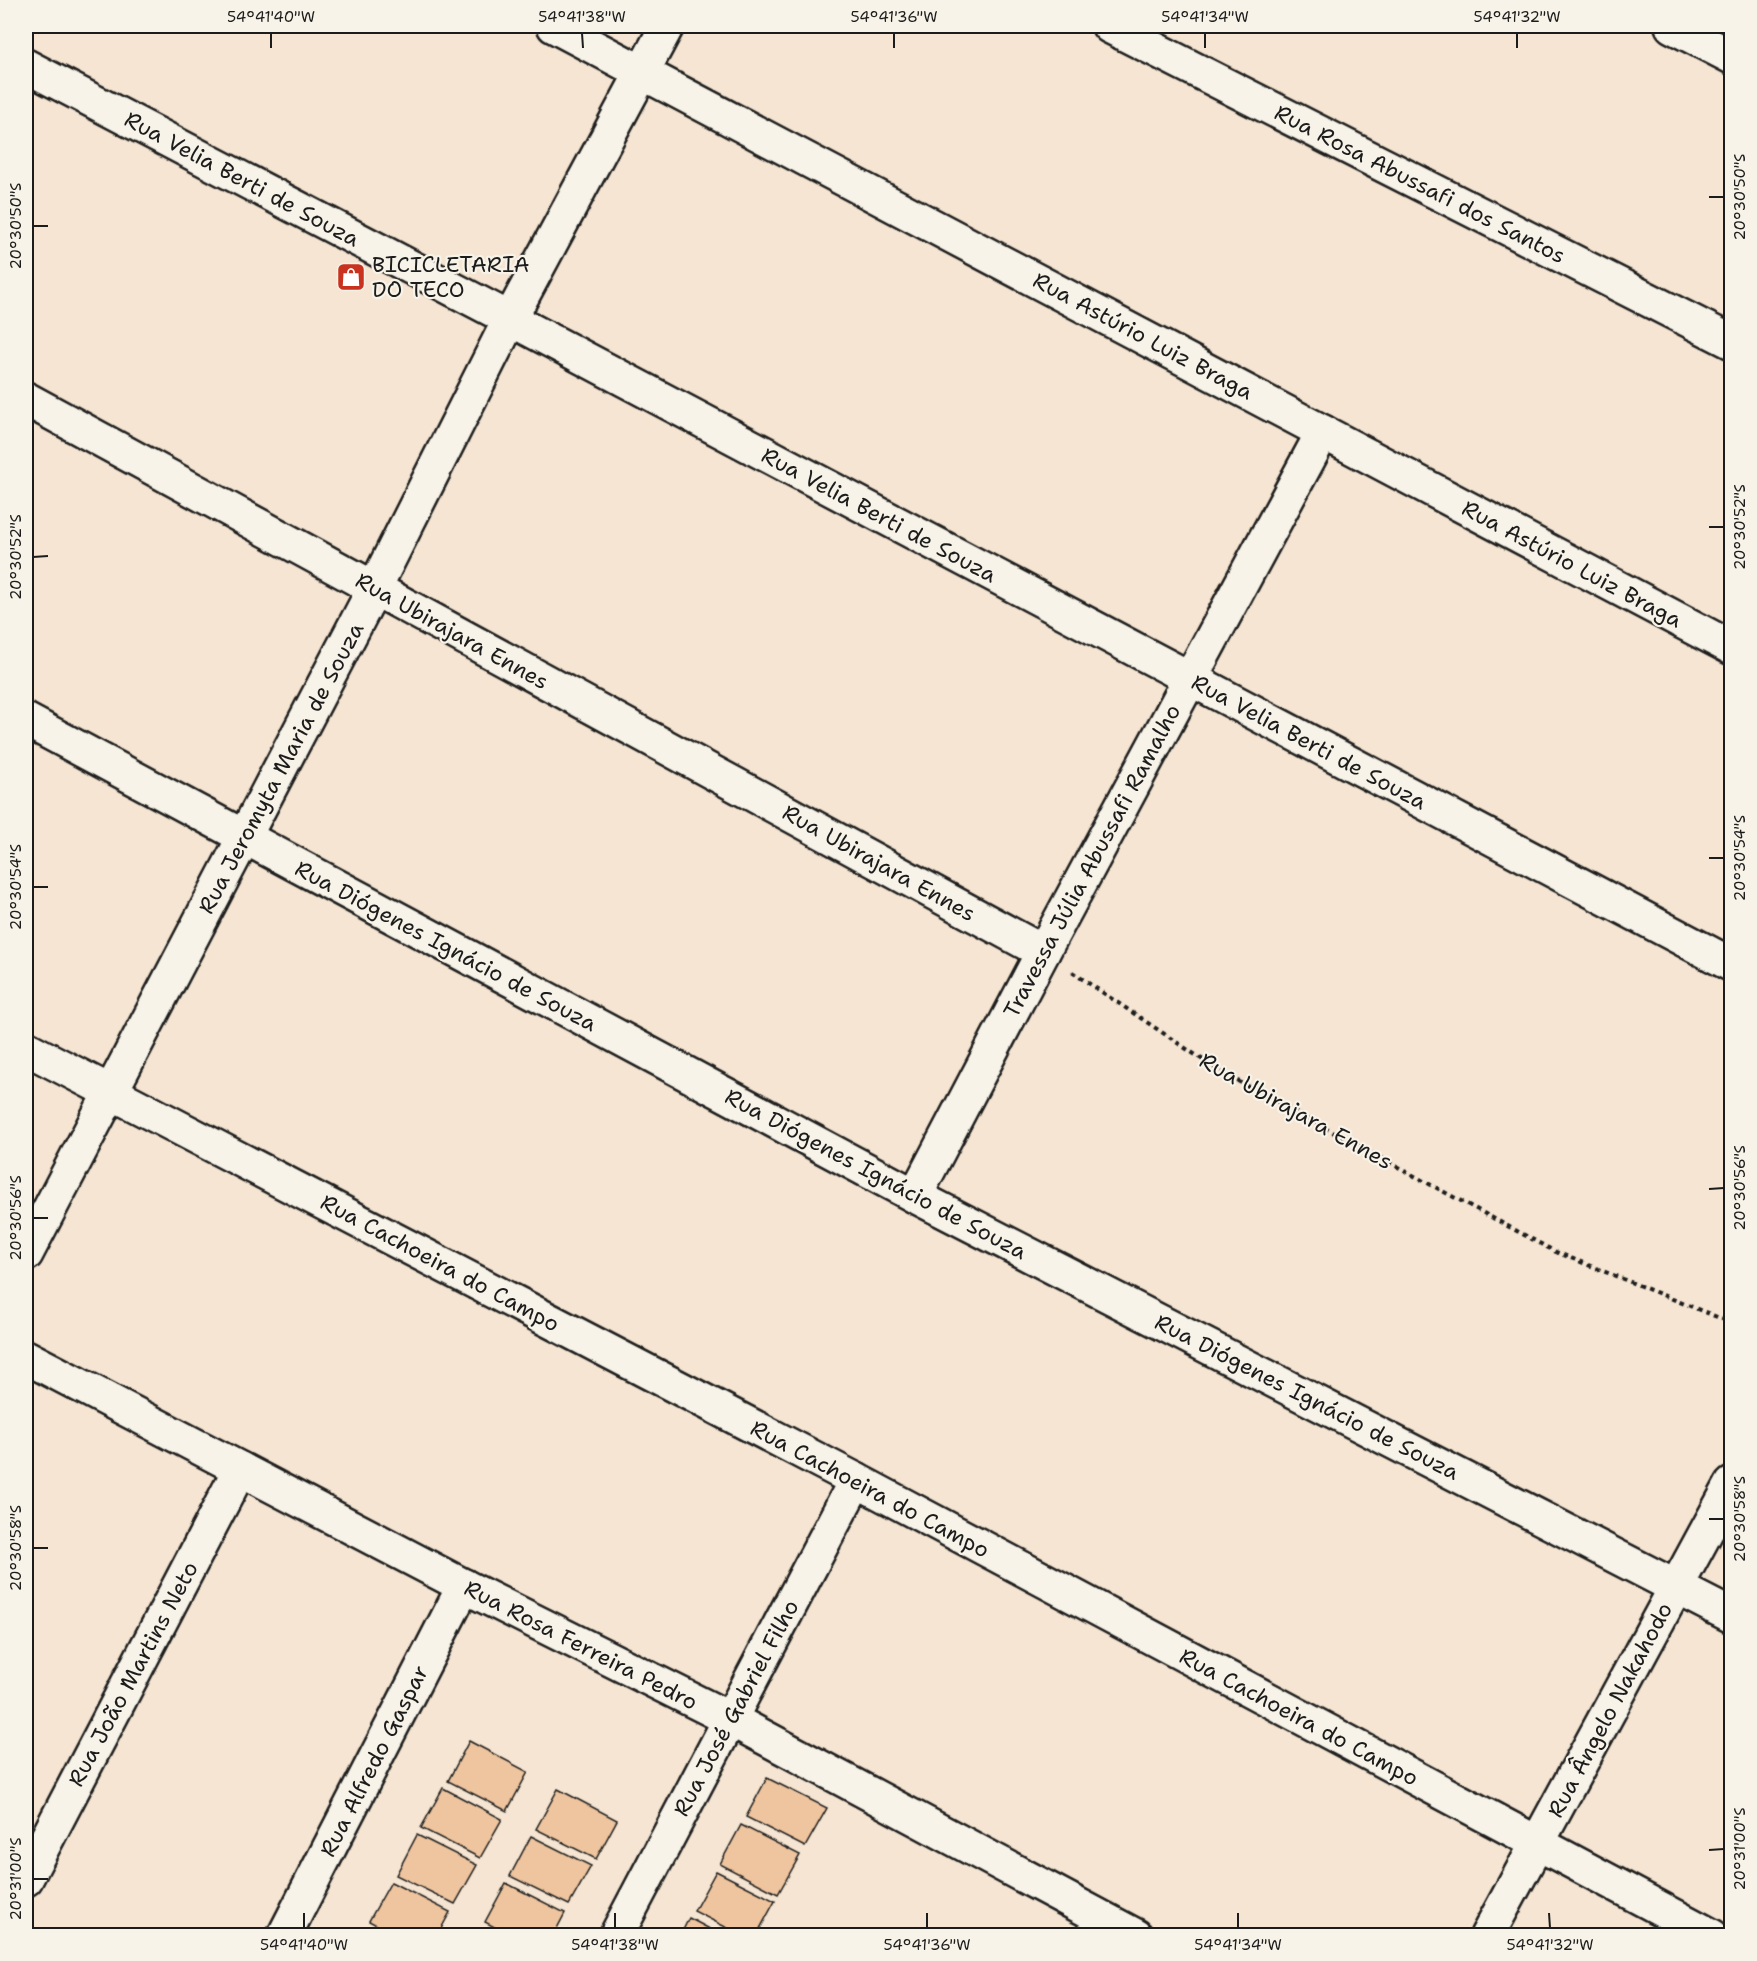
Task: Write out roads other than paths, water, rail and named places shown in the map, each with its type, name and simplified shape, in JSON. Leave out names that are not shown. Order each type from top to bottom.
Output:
[{"type":"street","name":"Rua Astúrio Luiz Braga","points":[[554,26],[1731,648]]},
{"type":"street","name":"Rua Jeromyta Maria de Souza","points":[[26,1254],[374,589],[510,319],[668,26]]},
{"type":"street","name":"Rua Rosa Abussafi dos Santos","points":[[1109,26],[1731,342]]},
{"type":"street","points":[[1672,26],[1731,57]]},
{"type":"street","name":"Rua Velia Berti de Souza","points":[[26,66],[510,319],[1731,965]]},
{"type":"street","name":"Rua Ubirajara Ennes","points":[[26,399],[1043,952]]},
{"type":"street","name":"Travessa Júlia Abussafi Ramalho","points":[[915,1196],[1043,952],[1323,432]]},
{"type":"street","name":"Rua Diógenes Ignácio de Souza","points":[[26,720],[915,1196],[1731,1616]]},
{"type":"street","name":"Rua Cachoeira do Campo","points":[[26,1048],[856,1480],[1712,1935]]},
{"type":"street","name":"Rua Rosa Ferreira Pedro","points":[[26,1356],[464,1586],[730,1719],[1136,1935]]},
{"type":"street","name":"Rua João Martins Neto","points":[[26,1879],[240,1468]]},
{"type":"street","name":"Rua José Gabriel Filho","points":[[616,1935],[856,1480]]},
{"type":"street","name":"Rua Ângelo Nakahodo","points":[[1487,1935],[1731,1484]]},
{"type":"street","name":"Rua Alfredo Gaspar","points":[[284,1935],[464,1586]]},
{"type":"place","name":"BICICLETARIA DO TECO","points":[[351,277]]}]
